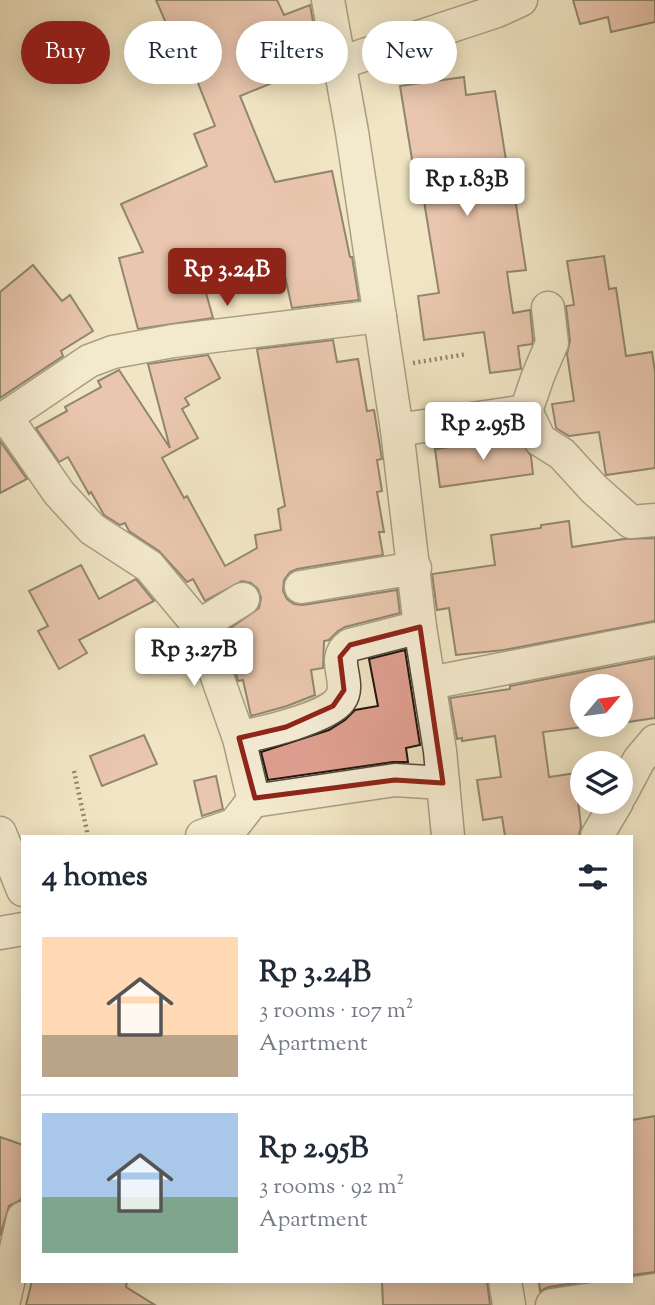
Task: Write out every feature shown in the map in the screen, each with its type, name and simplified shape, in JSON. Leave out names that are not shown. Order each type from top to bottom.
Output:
[{"type":"street","points":[[328,0],[332,21]]},
{"type":"street","points":[[348,61],[521,0]]},
{"type":"street","points":[[343,84],[397,430],[420,627],[440,751],[448,835]]},
{"type":"street","points":[[548,308],[552,343],[526,411],[540,440],[562,454],[594,489],[631,522],[655,520]]},
{"type":"street","points":[[255,798],[239,738],[199,626],[149,566],[92,529],[59,493],[3,419],[89,361],[113,352],[198,338],[380,316]]},
{"type":"street","points":[[397,430],[526,411]]},
{"type":"street","points":[[301,587],[415,568]]},
{"type":"street","points":[[199,626],[243,599]]},
{"type":"street","points":[[239,738],[286,727],[333,706],[341,699],[344,690],[340,657],[343,650],[350,645],[420,627]]},
{"type":"street","points":[[430,683],[655,639]]},
{"type":"street","points":[[633,771],[655,741]]},
{"type":"street","points":[[255,798],[260,800],[395,780],[443,783]]},
{"type":"street","points":[[205,835],[234,825],[255,798]]},
{"type":"street","points":[[598,835],[610,814]]},
{"type":"street","points":[[0,833],[21,885]]},
{"type":"street","points":[[0,933],[21,929]]},
{"type":"street","points":[[2,1305],[21,1226]]},
{"type":"street","points":[[505,1283],[509,1305]]},
{"type":"street","points":[[552,1305],[655,1290]]},
{"type":"path","points":[[388,367],[467,354]]},
{"type":"path","points":[[75,771],[88,835]]},
{"type":"highlighted area","points":[[420,627],[443,783],[395,780],[255,798],[239,738],[286,727],[333,706],[344,690],[340,657],[350,645]]},
{"type":"building","points":[[156,0],[277,0],[284,15],[310,5],[313,21],[236,21],[236,84],[270,84],[240,96],[275,182],[332,171],[359,300],[292,308],[281,258],[201,275],[213,318],[138,329],[119,258],[143,252],[121,204],[207,166],[194,134],[215,126],[198,84],[222,84],[222,21],[165,21]]},
{"type":"building","points":[[573,0],[655,0],[655,22],[611,32],[608,17],[580,24]]},
{"type":"building","points":[[464,77],[466,95],[495,91],[526,270],[507,272],[513,313],[530,310],[533,340],[532,344],[518,346],[521,369],[490,373],[484,332],[424,340],[418,296],[439,293],[423,195],[418,196],[400,86],[457,84],[457,78]]},
{"type":"building","points":[[604,256],[609,289],[616,288],[626,356],[652,352],[655,372],[655,468],[606,475],[599,432],[569,436],[556,428],[552,404],[574,401],[567,354],[570,341],[566,306],[574,305],[567,261]]},
{"type":"building","points":[[33,265],[62,301],[70,295],[93,331],[61,351],[63,356],[0,398],[0,292]]},
{"type":"building","points":[[333,340],[337,362],[358,359],[367,411],[374,410],[382,459],[377,460],[382,491],[377,492],[384,532],[379,532],[383,555],[297,569],[290,572],[284,580],[283,591],[287,599],[294,604],[303,605],[397,590],[400,613],[338,631],[324,641],[323,668],[311,670],[315,695],[251,716],[243,680],[238,681],[225,632],[259,608],[261,598],[258,589],[251,583],[242,581],[205,601],[193,579],[187,582],[159,551],[129,531],[125,523],[120,525],[104,515],[68,457],[59,462],[36,428],[67,411],[65,407],[101,387],[98,381],[119,370],[170,448],[148,364],[208,355],[220,378],[185,398],[189,405],[182,409],[198,438],[162,458],[184,498],[187,496],[225,566],[257,548],[255,535],[281,530],[278,509],[285,506],[257,349]]},
{"type":"building","points":[[518,437],[531,456],[533,474],[440,487],[435,449]]},
{"type":"building","points":[[0,441],[27,479],[0,493]]},
{"type":"building","points":[[569,521],[572,547],[624,539],[655,538],[655,621],[504,650],[456,655],[449,608],[437,610],[432,574],[495,565],[491,535]]},
{"type":"building","points":[[81,565],[99,599],[136,579],[154,601],[79,640],[87,653],[59,669],[38,631],[48,626],[29,591]]},
{"type":"building","points":[[405,650],[420,745],[406,748],[408,762],[268,780],[261,752],[329,730],[355,710],[378,706],[369,659]]},
{"type":"building","points":[[655,658],[655,718],[634,721],[634,674],[572,674]]},
{"type":"building","points":[[570,674],[570,729],[543,732],[549,777],[570,774],[570,814],[580,814],[579,835],[505,835],[502,817],[483,820],[477,780],[501,777],[495,736],[462,741],[462,738],[457,739],[450,698],[510,689],[510,686]]},
{"type":"building","points":[[144,735],[157,764],[102,786],[90,756]]},
{"type":"building","points":[[216,776],[223,809],[202,816],[194,781]]},
{"type":"building","points":[[655,1116],[655,1272],[633,1275],[633,1120]]},
{"type":"building","points":[[0,1137],[21,1144],[21,1200],[9,1206],[0,1236]]},
{"type":"building","points":[[32,1283],[127,1283],[126,1287],[155,1305],[26,1305]]},
{"type":"building","points":[[382,1283],[487,1283],[490,1305],[383,1305]]},
{"type":"building","points":[[539,1283],[576,1283],[549,1287],[540,1291]]}]
